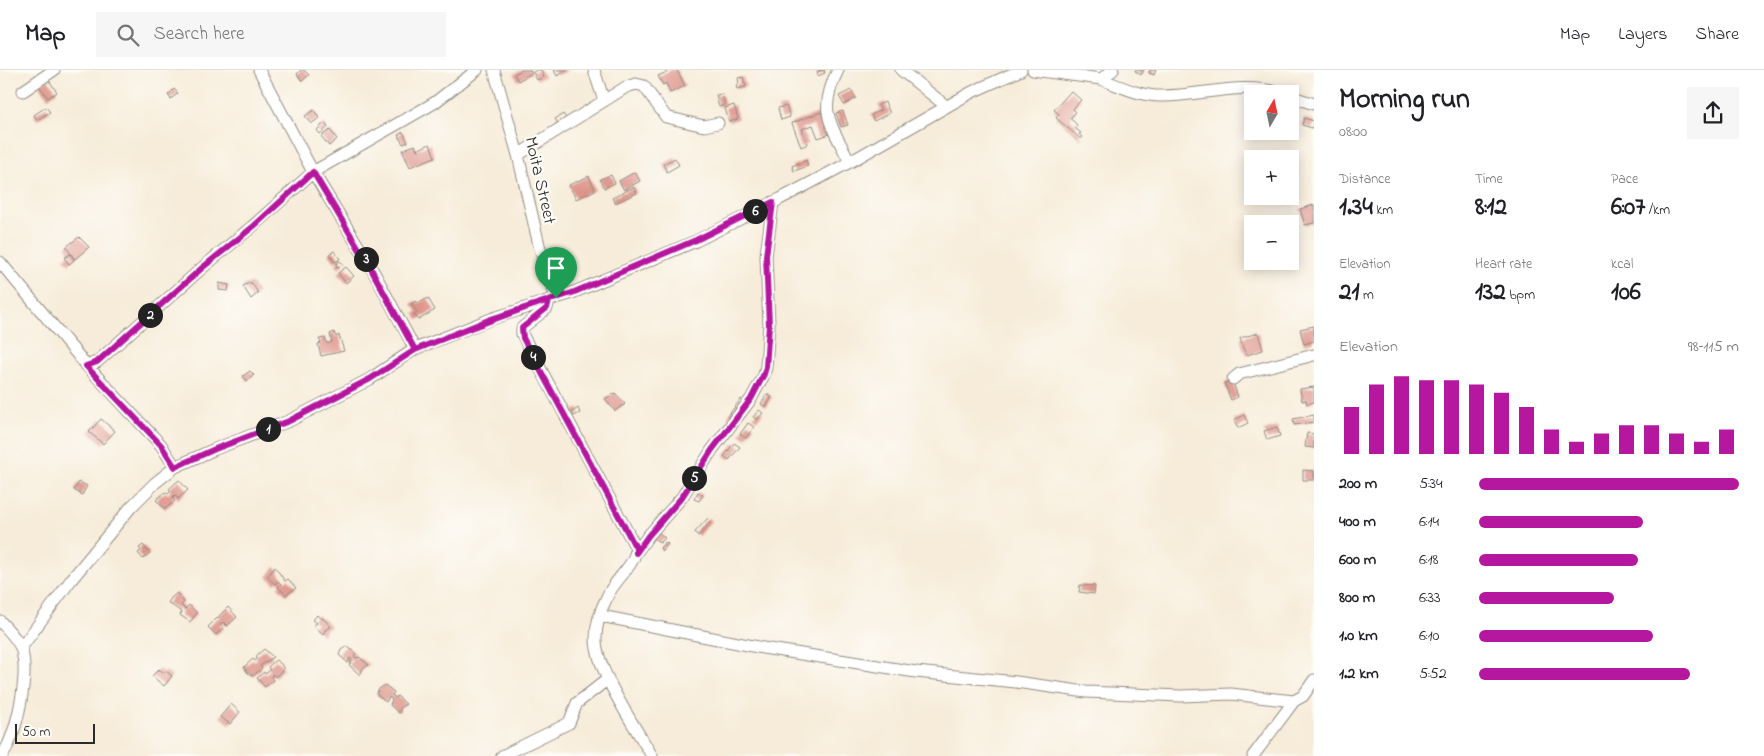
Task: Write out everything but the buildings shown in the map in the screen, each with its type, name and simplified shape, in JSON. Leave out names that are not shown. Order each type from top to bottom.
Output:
[{"type":"street","points":[[23,91],[54,70]]},
{"type":"street","points":[[259,70],[313,172],[370,267],[415,350]]},
{"type":"street","points":[[86,366],[97,362],[202,268],[254,226],[313,172],[434,103],[478,70]]},
{"type":"street","name":"Moita Street","points":[[494,70],[518,155],[538,245],[553,299]]},
{"type":"street","points":[[594,70],[604,101]]},
{"type":"street","points":[[838,70],[831,84],[827,99],[827,111],[831,125],[850,162]]},
{"type":"street","points":[[901,70],[946,106]]},
{"type":"street","points":[[21,648],[71,580],[131,506],[175,467],[215,449],[289,421],[370,379],[415,350],[491,319],[572,293],[696,240],[850,162],[946,106],[1019,70]]},
{"type":"street","points":[[1033,70],[1101,79],[1147,95],[1164,96],[1244,88]]},
{"type":"street","points":[[1101,79],[1113,70]]},
{"type":"street","points":[[518,155],[632,84],[641,85],[650,94],[666,117],[704,126],[718,123]]},
{"type":"street","points":[[1299,99],[1314,104]]},
{"type":"street","points":[[652,756],[608,679],[598,654],[597,628],[607,597],[614,584],[648,536],[682,497],[712,450],[751,399],[764,374],[769,325],[766,256],[773,202]]},
{"type":"street","points":[[0,262],[86,366],[161,445],[175,467]]},
{"type":"street","points":[[553,299],[547,308],[522,328],[523,338],[636,548],[636,553]]},
{"type":"street","points":[[1234,378],[1239,374],[1314,355]]},
{"type":"street","points":[[601,616],[763,648],[916,672],[1016,682],[1086,692],[1180,696],[1231,694],[1294,701]]},
{"type":"street","points":[[0,620],[21,648],[23,668],[21,698],[15,730],[2,756]]},
{"type":"street","points":[[502,756],[569,723],[577,703],[608,679]]},
{"type":"street","points":[[1253,756],[1294,701],[1303,696],[1314,680]]},
{"type":"route","points":[[556,298],[549,300],[491,319],[415,350],[370,379],[289,421],[215,449],[175,467],[161,445],[86,366],[97,362],[202,268],[254,226],[313,172],[370,267],[415,350],[453,334],[491,319],[549,300],[547,308],[522,328],[523,338],[636,548],[636,553],[648,536],[682,497],[712,450],[751,399],[764,374],[769,325],[766,256],[773,202],[696,240],[572,293],[556,298]]}]
